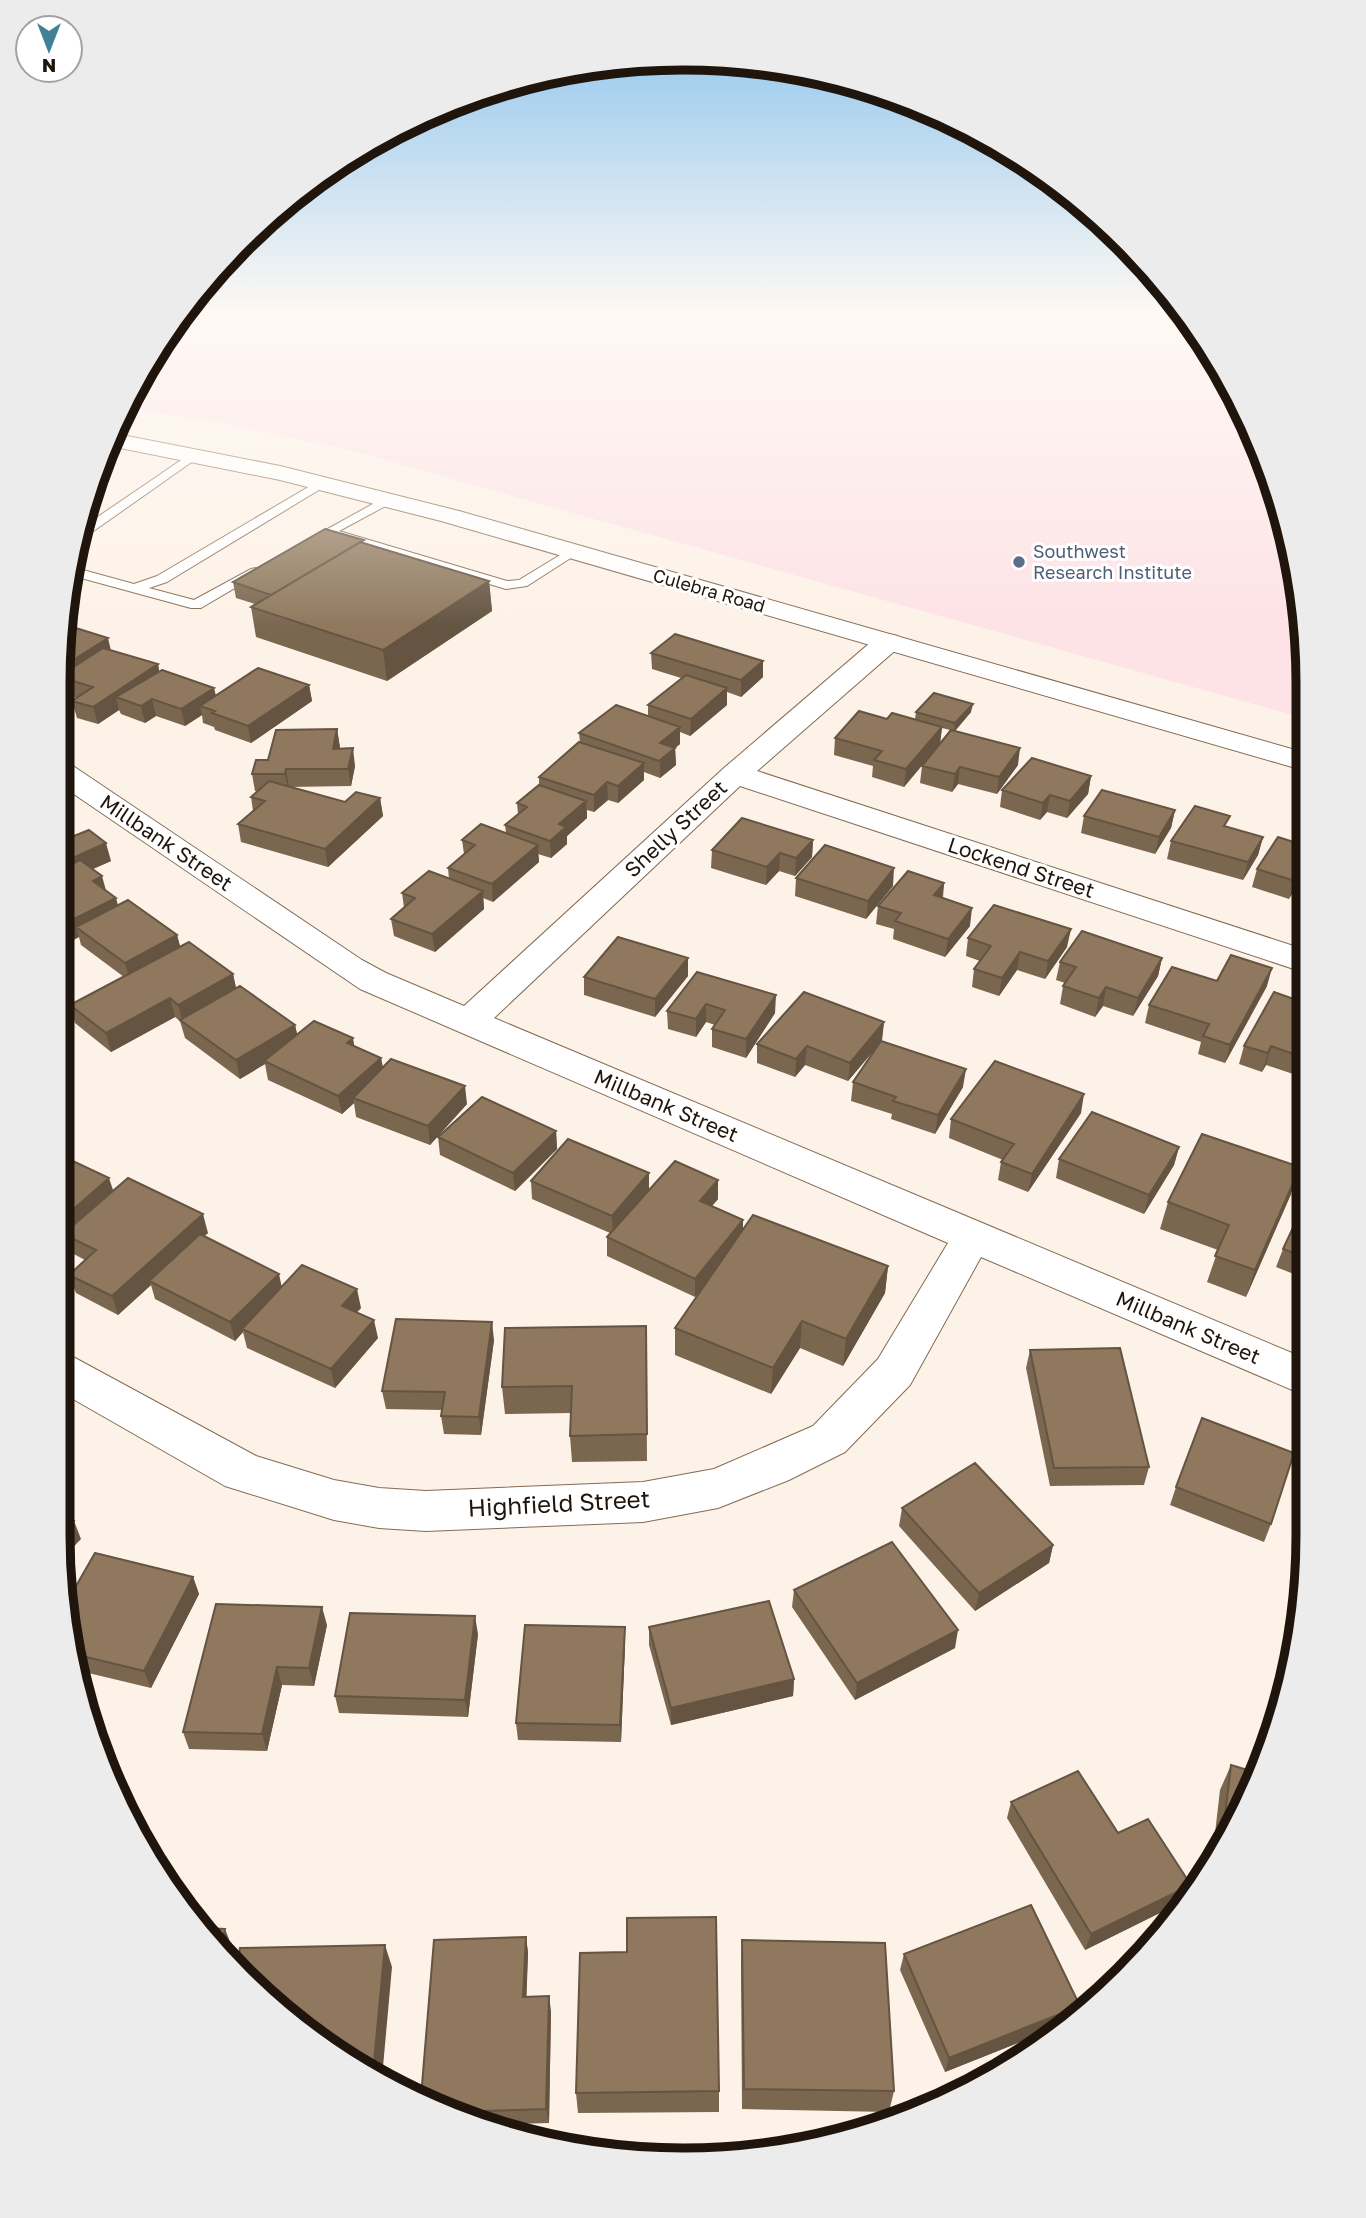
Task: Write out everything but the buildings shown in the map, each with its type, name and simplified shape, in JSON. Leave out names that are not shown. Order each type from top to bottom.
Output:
[{"type":"street","name":"Culebra Road","points":[[120,441],[197,454],[326,482],[389,499],[1296,759]]},
{"type":"street","name":"Shelly Street","points":[[469,1021],[736,774],[888,642]]},
{"type":"street","name":"Lockend Street","points":[[736,774],[1296,959]]},
{"type":"street","name":"Millbank Street","points":[[70,777],[350,968],[972,1237],[1296,1374]]},
{"type":"street","name":"Highfield Street","points":[[70,1376],[242,1472],[334,1500],[379,1508],[426,1511],[643,1502],[718,1488],[772,1466],[829,1438],[894,1372],[972,1237]]},
{"type":"lane","points":[[90,528],[197,454]]},
{"type":"lane","points":[[136,588],[162,579],[326,482]]},
{"type":"lane","points":[[293,552],[389,499]]},
{"type":"lane","points":[[329,532],[506,585],[523,583],[574,552]]},
{"type":"lane","points":[[80,573],[196,606],[268,565]]},
{"type":"shaded area","points":[[206,421],[1237,421],[1263,486],[1284,563],[1295,643],[1296,716],[349,450]]},
{"type":"place","name":"Southwest Research Institute","points":[[1019,562]]}]
